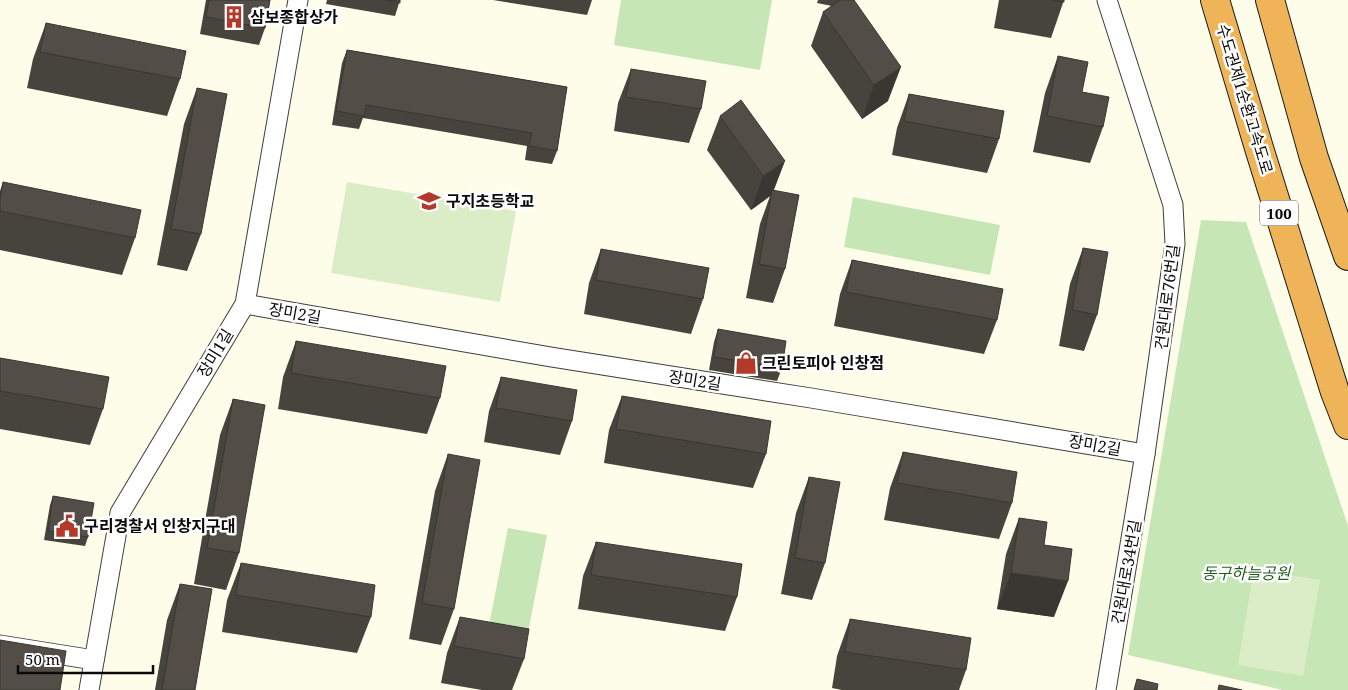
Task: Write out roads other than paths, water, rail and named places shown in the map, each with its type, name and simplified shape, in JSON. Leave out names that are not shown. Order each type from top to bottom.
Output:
[{"type":"highway","name":"수도권제1순환고속도로","points":[[1215,0],[1335,392],[1348,425]]},
{"type":"highway","points":[[1270,0],[1314,158],[1348,256]]},
{"type":"street","name":"장미1길","points":[[90,690],[120,513],[244,304],[298,0]]},
{"type":"street","name":"건원대로76번길","points":[[1107,0],[1173,205],[1175,244],[1146,454]]},
{"type":"street","name":"장미2길","points":[[244,304],[551,358],[811,398],[1146,454]]},
{"type":"street","name":"건원대로34번길","points":[[1106,690],[1146,454]]},
{"type":"street","points":[[0,644],[94,660]]},
{"type":"place","name":"삼보종합상가","points":[[234,17]]},
{"type":"place","name":"구지초등학교","points":[[429,201]]},
{"type":"place","name":"크린토피아 인창점","points":[[746,363]]},
{"type":"place","name":"구리경찰서 인창지구대","points":[[67,526]]},
{"type":"park label","name":"동구하늘공원","points":[[1246,573]]}]
